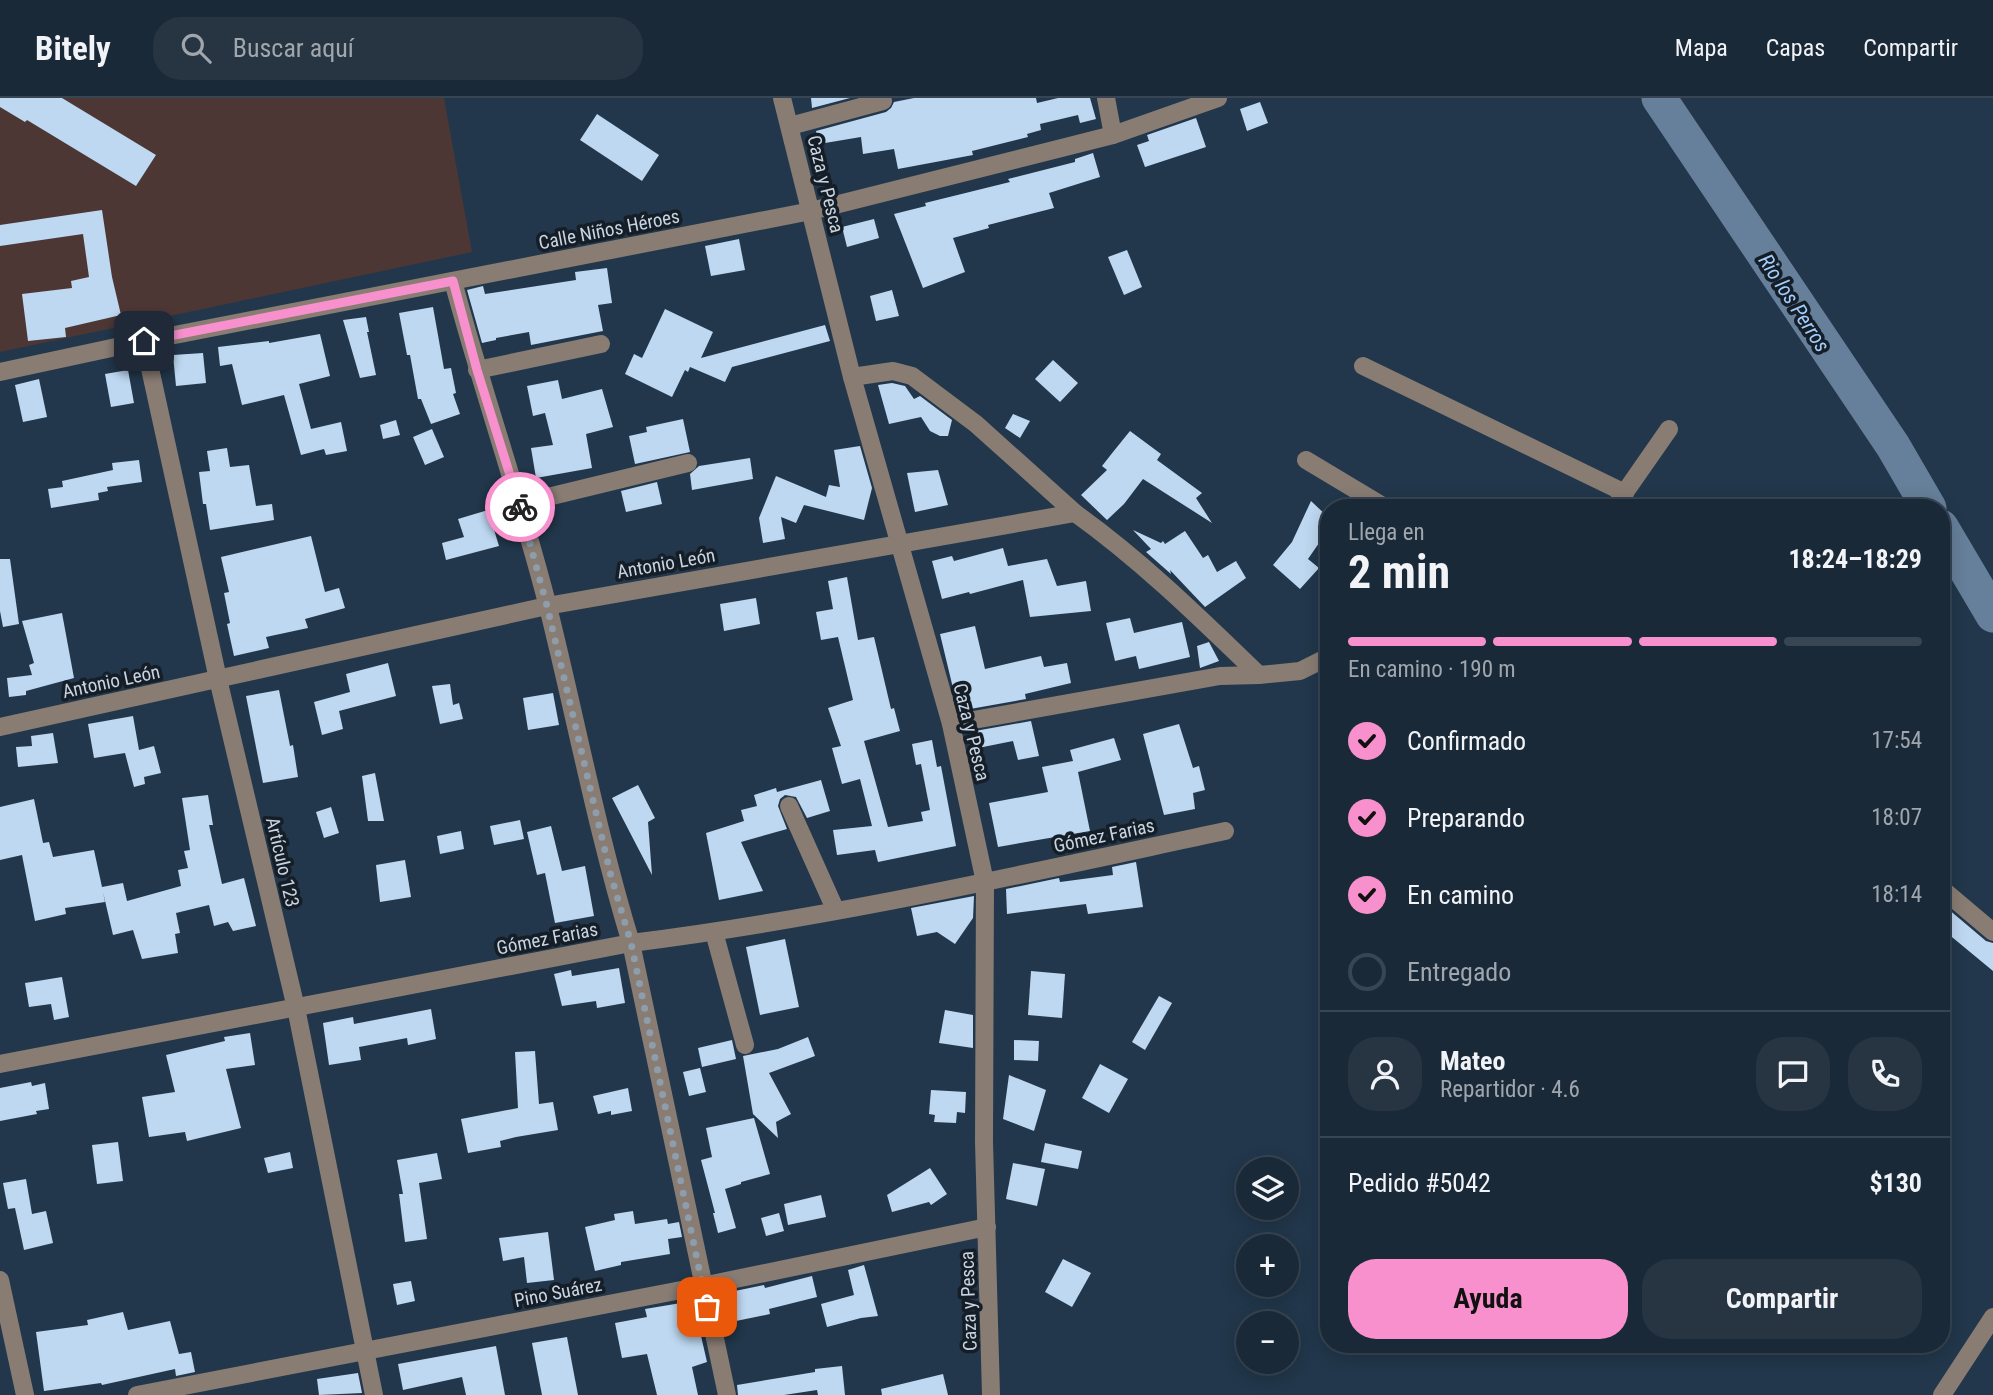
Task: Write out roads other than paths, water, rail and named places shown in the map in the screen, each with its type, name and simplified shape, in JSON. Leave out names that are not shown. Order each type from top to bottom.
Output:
[{"type":"street","name":"Caza y Pesca","points":[[782,98],[852,377],[951,724],[985,882],[986,1227],[991,1395]]},
{"type":"street","points":[[1106,98],[1113,135]]},
{"type":"street","name":"Calle Niños Héroes","points":[[0,372],[144,341],[811,211],[1113,135],[1218,98]]},
{"type":"street","points":[[790,126],[883,101]]},
{"type":"street","points":[[453,281],[547,606],[611,876],[631,943],[727,1395]]},
{"type":"street","name":"Artículo 123","points":[[144,341],[218,679],[296,1008],[374,1395]]},
{"type":"street","points":[[477,370],[601,344]]},
{"type":"street","points":[[1363,366],[1618,499]]},
{"type":"street","points":[[852,377],[893,371],[912,376],[976,424],[1075,513],[1110,538],[1166,586],[1259,675]]},
{"type":"street","points":[[1621,499],[1669,429]]},
{"type":"street","points":[[1306,460],[1371,499]]},
{"type":"street","points":[[519,504],[688,463]]},
{"type":"street","name":"Antonio León","points":[[0,727],[547,606],[1075,513]]},
{"type":"street","points":[[951,724],[1220,676],[1300,671],[1320,661]]},
{"type":"street","points":[[789,806],[835,909]]},
{"type":"street","name":"Gómez Farias","points":[[0,1064],[631,943],[714,932],[985,882],[1225,831]]},
{"type":"street","points":[[1950,896],[1993,932]]},
{"type":"street","points":[[714,932],[745,1045]]},
{"type":"street","name":"Pino Suárez","points":[[136,1395],[702,1286],[986,1227]]},
{"type":"street","points":[[0,1280],[25,1395]]},
{"type":"street","points":[[1942,1395],[1993,1317]]},
{"type":"waterway","name":"Rio los Perros","points":[[1659,98],[1893,446],[1924,499]]},
{"type":"waterway","name":"Rio los Perros","points":[[1950,542],[1993,615]]}]
